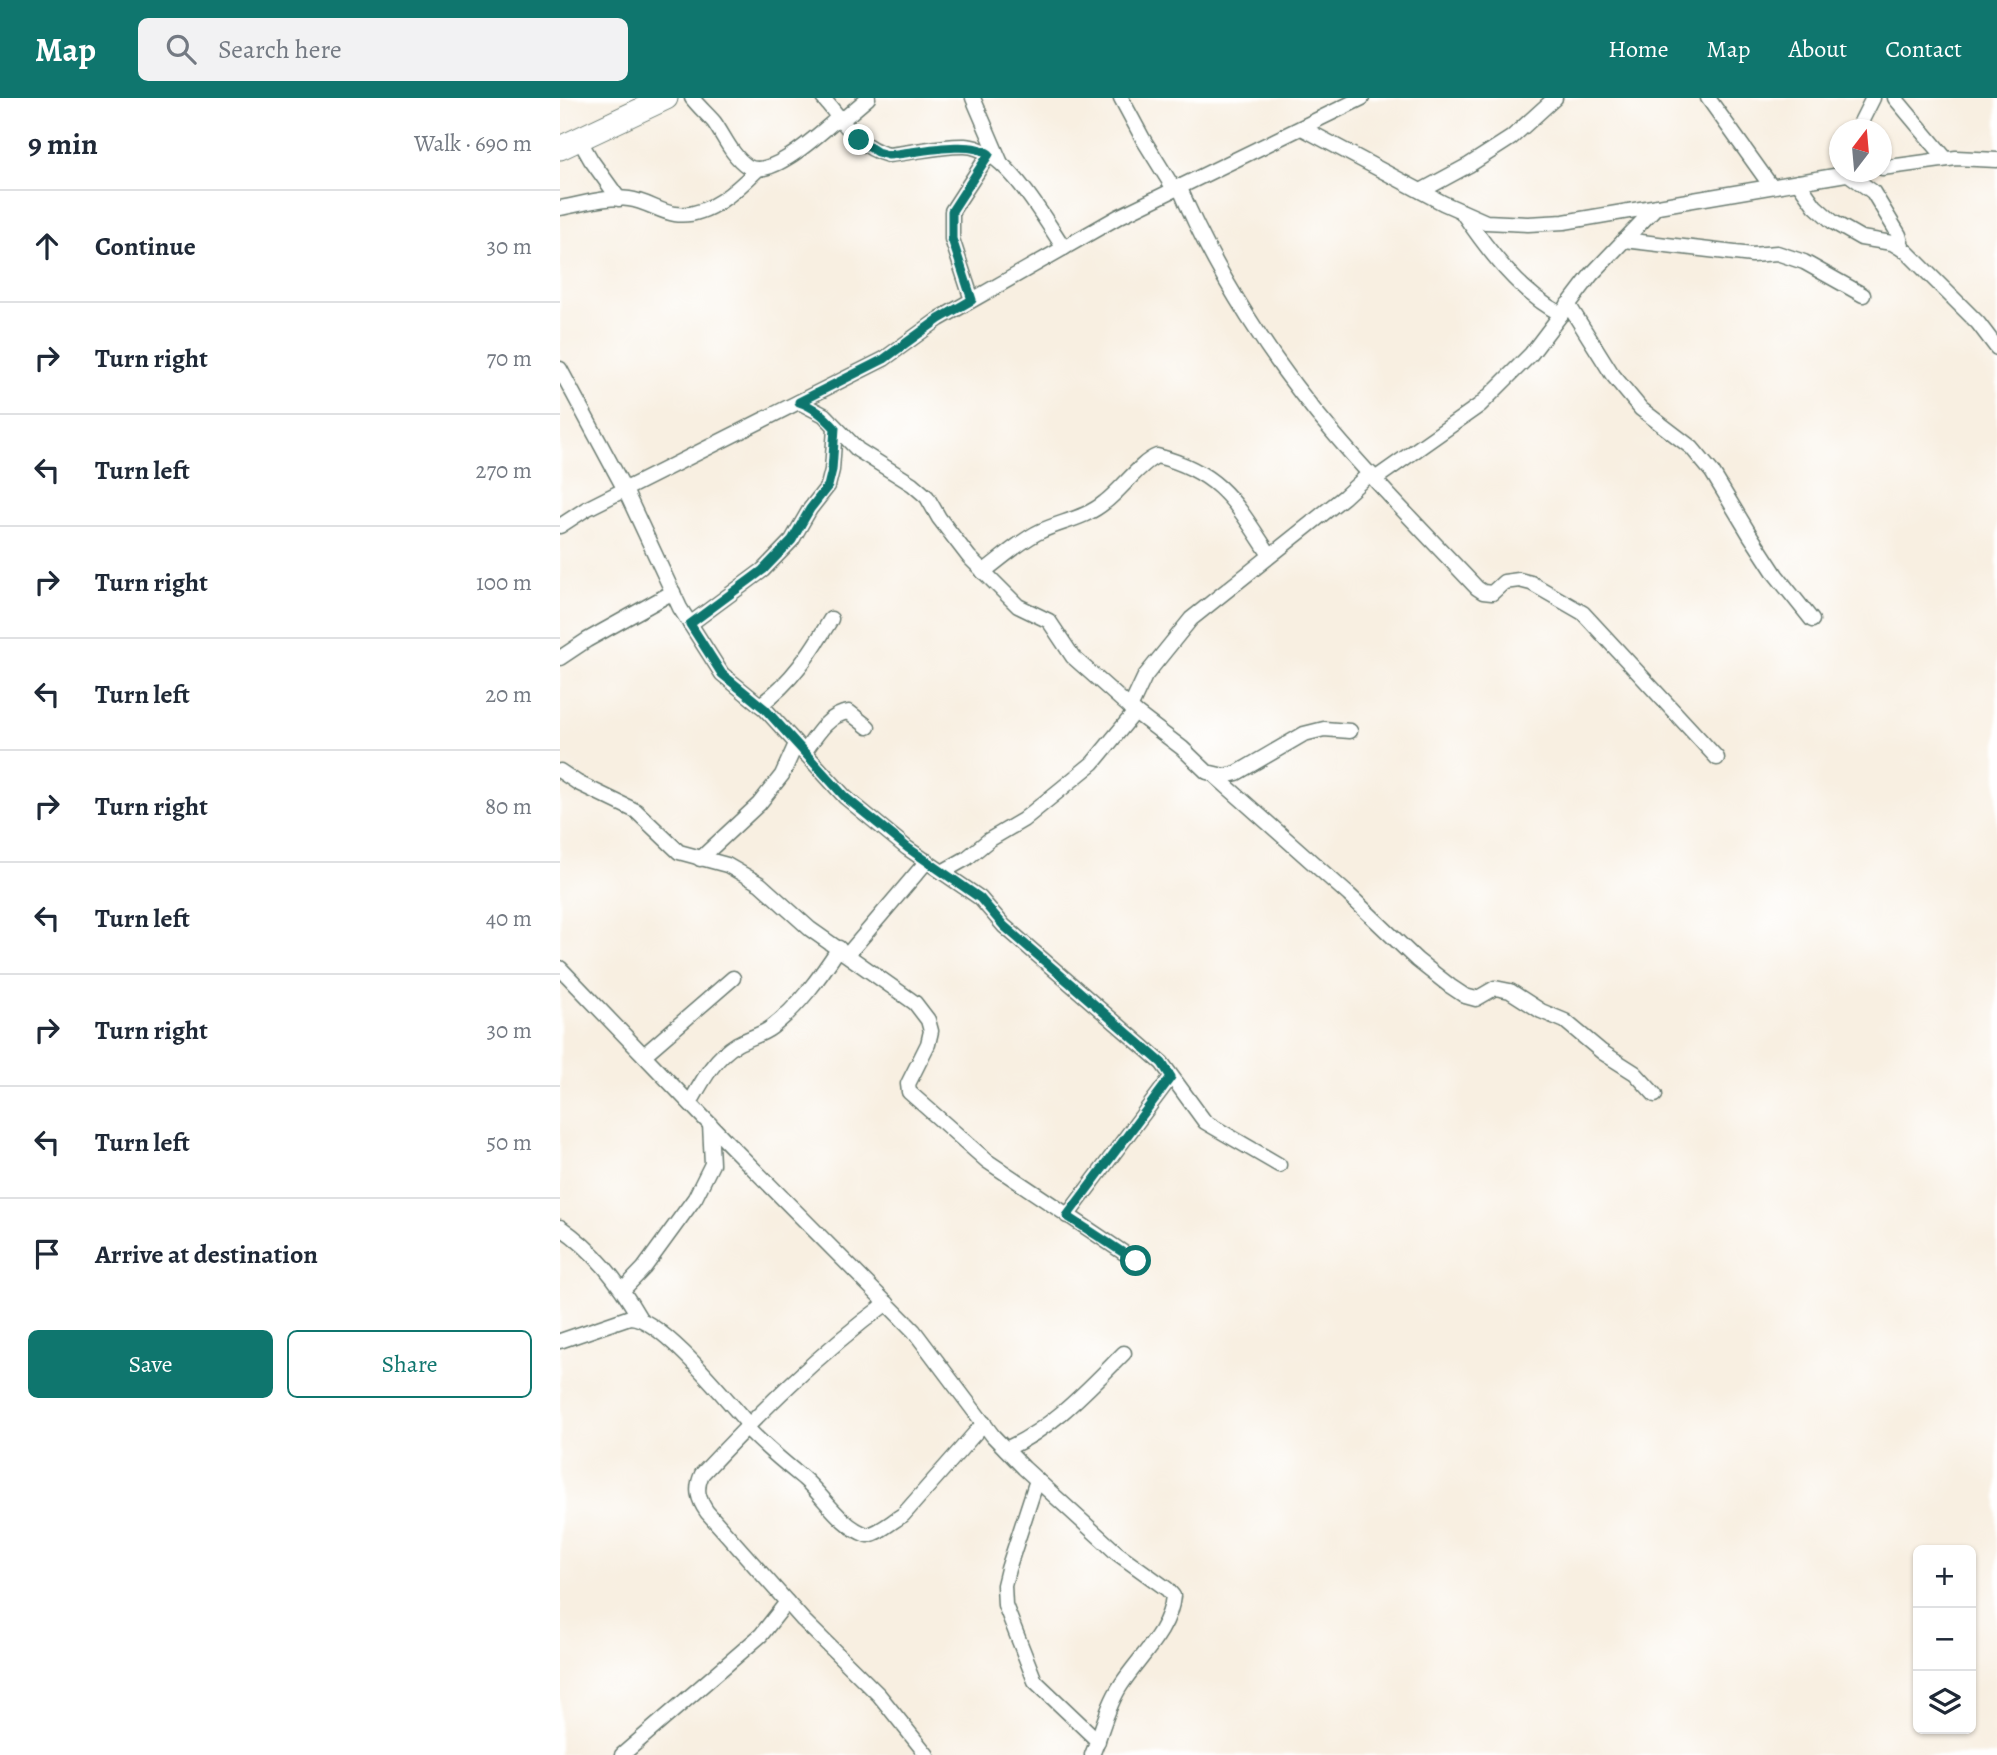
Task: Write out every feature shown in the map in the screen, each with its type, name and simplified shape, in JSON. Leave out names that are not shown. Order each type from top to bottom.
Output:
[{"type":"highway","points":[[570,143],[666,98]]},
{"type":"street","points":[[692,98],[747,167],[758,169],[771,168],[868,98]]},
{"type":"street","points":[[823,98],[839,120],[859,140],[877,152],[888,155],[964,146],[982,148],[995,158],[1064,248]]},
{"type":"street","points":[[973,98],[995,158]]},
{"type":"street","points":[[1121,98],[1143,139],[1177,188],[1205,244],[1282,368],[1334,434],[1477,588],[1492,593],[1504,582],[1519,580],[1531,583],[1583,613],[1717,758]]},
{"type":"street","points":[[560,526],[586,509],[884,359],[939,319],[1118,216],[1362,98]]},
{"type":"street","points":[[1421,191],[1511,138],[1555,98]]},
{"type":"street","points":[[1708,98],[1770,186]]},
{"type":"street","points":[[1862,119],[1872,98]]},
{"type":"street","points":[[1895,98],[1946,159]]},
{"type":"street","points":[[1302,128],[1486,222],[1564,222],[1829,176]]},
{"type":"street","points":[[570,143],[591,160],[619,199]]},
{"type":"street","points":[[972,300],[952,239],[952,211],[995,158]]},
{"type":"street","points":[[1892,166],[1946,159],[1997,160]]},
{"type":"street","points":[[560,208],[606,199],[630,199],[674,214],[691,215],[730,194],[758,169]]},
{"type":"street","points":[[1798,181],[1815,206],[1833,222],[1861,238],[1892,243],[1903,250],[1978,323],[1997,348]]},
{"type":"street","points":[[1863,182],[1873,192],[1899,235],[1903,250]]},
{"type":"street","points":[[944,871],[1023,820],[1093,764],[1133,710],[1145,676],[1191,619],[1373,476],[1480,405],[1531,354],[1564,309],[1657,206]]},
{"type":"street","points":[[1461,211],[1500,262],[1548,307],[1564,309],[1641,408],[1692,448],[1712,472],[1770,565],[1812,620]]},
{"type":"street","points":[[1624,240],[1752,255],[1777,253],[1804,262],[1863,295]]},
{"type":"street","points":[[560,369],[625,490],[673,592],[722,674],[760,705],[845,797],[908,848],[980,898],[1004,926],[1162,1063],[1205,1122],[1279,1165]]},
{"type":"street","points":[[799,402],[824,415],[858,450],[912,484],[927,497],[939,517],[984,572],[1018,606],[1049,621],[1073,657],[1207,772],[1214,775],[1349,895],[1417,960],[1465,996],[1476,999],[1495,988],[1510,991],[1541,1011],[1565,1021],[1602,1052],[1635,1073],[1655,1095]]},
{"type":"street","points":[[690,624],[763,570],[792,540],[810,509],[828,486],[835,428]]},
{"type":"street","points":[[984,572],[1037,532],[1083,516],[1104,503],[1133,477],[1144,463],[1157,456],[1182,464],[1213,481],[1233,499],[1270,555]]},
{"type":"street","points":[[560,658],[673,592]]},
{"type":"street","points":[[760,705],[779,692],[796,672],[831,619]]},
{"type":"street","points":[[700,859],[759,804],[800,748],[823,727],[842,713],[849,712],[868,727]]},
{"type":"street","points":[[1214,775],[1237,773],[1304,734],[1324,729],[1350,731]]},
{"type":"street","points":[[560,771],[578,783],[636,811],[679,852],[727,865],[760,884],[794,916],[915,1003],[929,1020],[931,1031],[928,1044],[908,1084],[909,1092],[987,1160],[1136,1261]]},
{"type":"street","points":[[690,1103],[710,1067],[737,1044],[769,1030],[788,1013],[927,861]]},
{"type":"street","points":[[560,968],[914,1331],[1006,1449],[1117,1553],[1173,1596],[1172,1606],[1161,1629],[1121,1685],[1109,1708],[1092,1755]]},
{"type":"street","points":[[644,1055],[733,978]]},
{"type":"street","points":[[1067,1216],[1171,1077]]},
{"type":"street","points":[[623,1290],[644,1268],[695,1198],[712,1164],[710,1124]]},
{"type":"street","points":[[560,1227],[596,1255],[623,1290],[639,1317],[653,1325],[679,1349],[779,1461],[804,1479],[846,1522],[867,1535],[875,1534],[903,1515],[984,1423]]},
{"type":"street","points":[[887,1303],[858,1325],[747,1426],[702,1474],[698,1491],[700,1503],[707,1512],[787,1602],[879,1695],[927,1755]]},
{"type":"street","points":[[560,1341],[630,1317],[639,1317]]},
{"type":"street","points":[[1006,1449],[1032,1437],[1052,1421],[1124,1353]]},
{"type":"street","points":[[1037,1480],[1006,1577],[1005,1605],[1035,1681],[1098,1741]]},
{"type":"street","points":[[622,1755],[761,1634],[787,1602]]},
{"type":"route","points":[[859,140],[877,152],[888,155],[964,146],[982,148],[989,154],[952,211],[952,239],[972,300],[939,319],[884,359],[799,402],[824,415],[835,428],[828,486],[810,509],[792,540],[763,570],[690,624],[722,674],[765,709],[845,797],[908,848],[980,898],[1004,926],[1162,1063],[1171,1077],[1067,1216],[1136,1261]]}]
